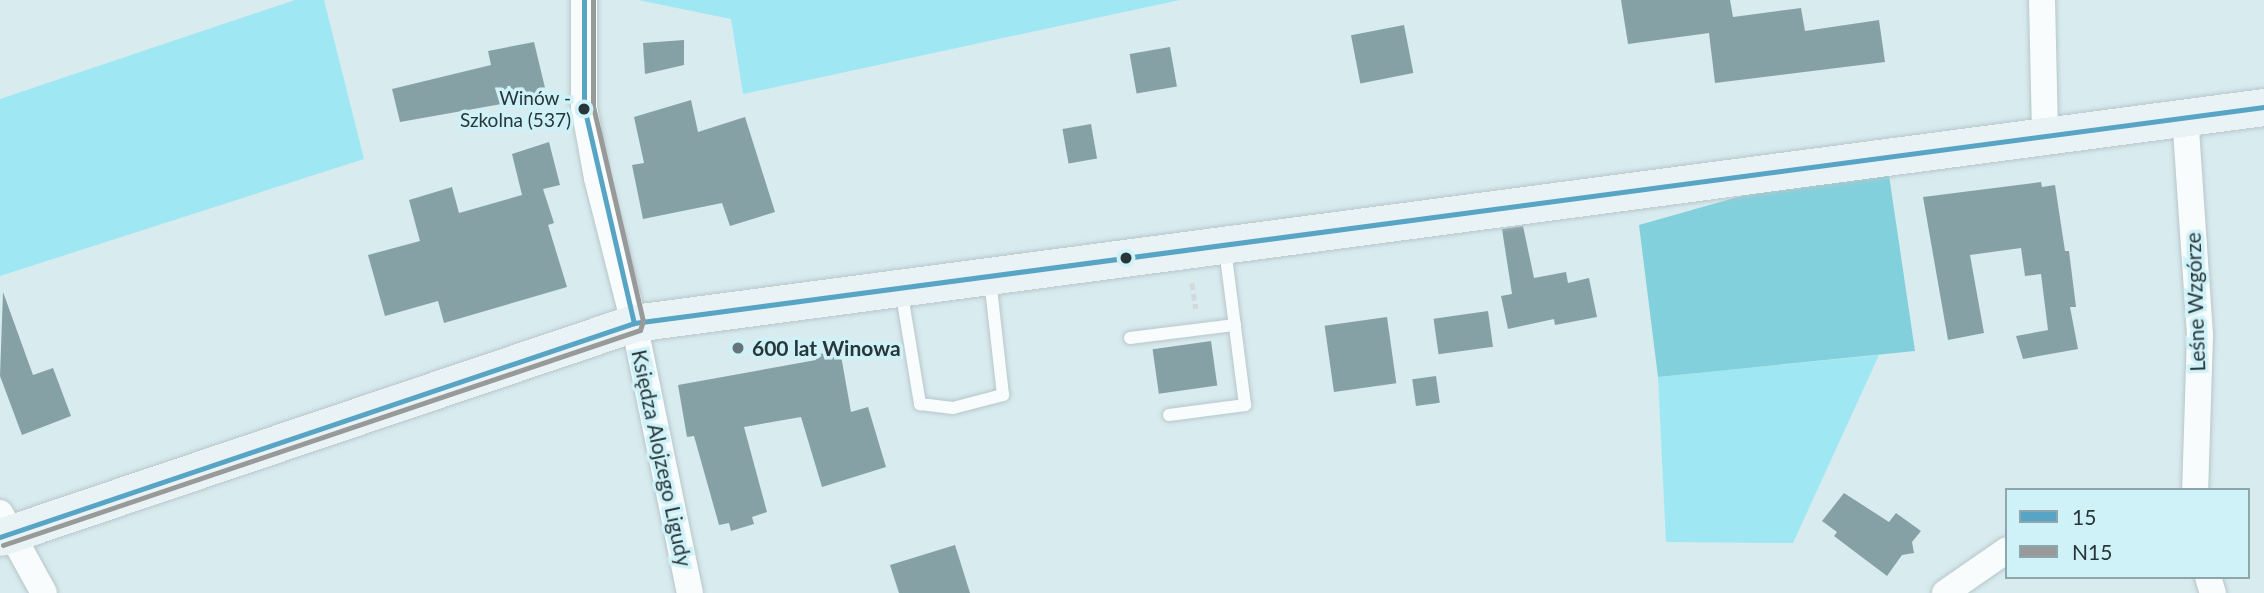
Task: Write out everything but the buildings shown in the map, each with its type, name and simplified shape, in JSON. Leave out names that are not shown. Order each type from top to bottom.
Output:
[{"type":"main road","points":[[3,528],[634,323],[2045,133],[2264,107]]},
{"type":"street","name":"Księdza Alojzego Ligudy","points":[[584,0],[584,107],[597,178],[634,323],[690,593]]},
{"type":"street","points":[[2042,0],[2045,133]]},
{"type":"street","name":"Leśne Wzgórze","points":[[2185,115],[2200,335],[2195,488]]},
{"type":"street","points":[[3,528],[44,593]]},
{"type":"street","points":[[1945,593],[2005,551]]},
{"type":"lane","points":[[1169,415],[1245,405],[1224,244]]},
{"type":"lane","points":[[901,287],[920,404],[953,408],[1003,395],[990,276]]},
{"type":"lane","points":[[1130,338],[1235,325]]},
{"type":"path","points":[[1191,279],[1198,330]]},
{"type":"shaded area","points":[[295,0],[324,0],[364,159],[0,276],[0,99]]},
{"type":"shaded area","points":[[638,0],[1180,0],[743,94],[731,19]]},
{"type":"shaded area","points":[[1886,155],[1915,351],[1658,377],[1639,225]]},
{"type":"shaded area","points":[[1879,355],[1793,543],[1666,542],[1658,377]]},
{"type":"transit line","name":"15","points":[[584,0],[584,107],[634,323]]},
{"type":"transit line","name":"N15","points":[[3,545],[640,330],[643,321],[593,106],[593,0]]},
{"type":"transit line","name":"15","points":[[0,537],[634,323],[2264,107]]},
{"type":"place","name":"Winów - Szkolna (537)","points":[[584,109]]},
{"type":"place","name":"600 lat Winowa","points":[[738,348]]}]
